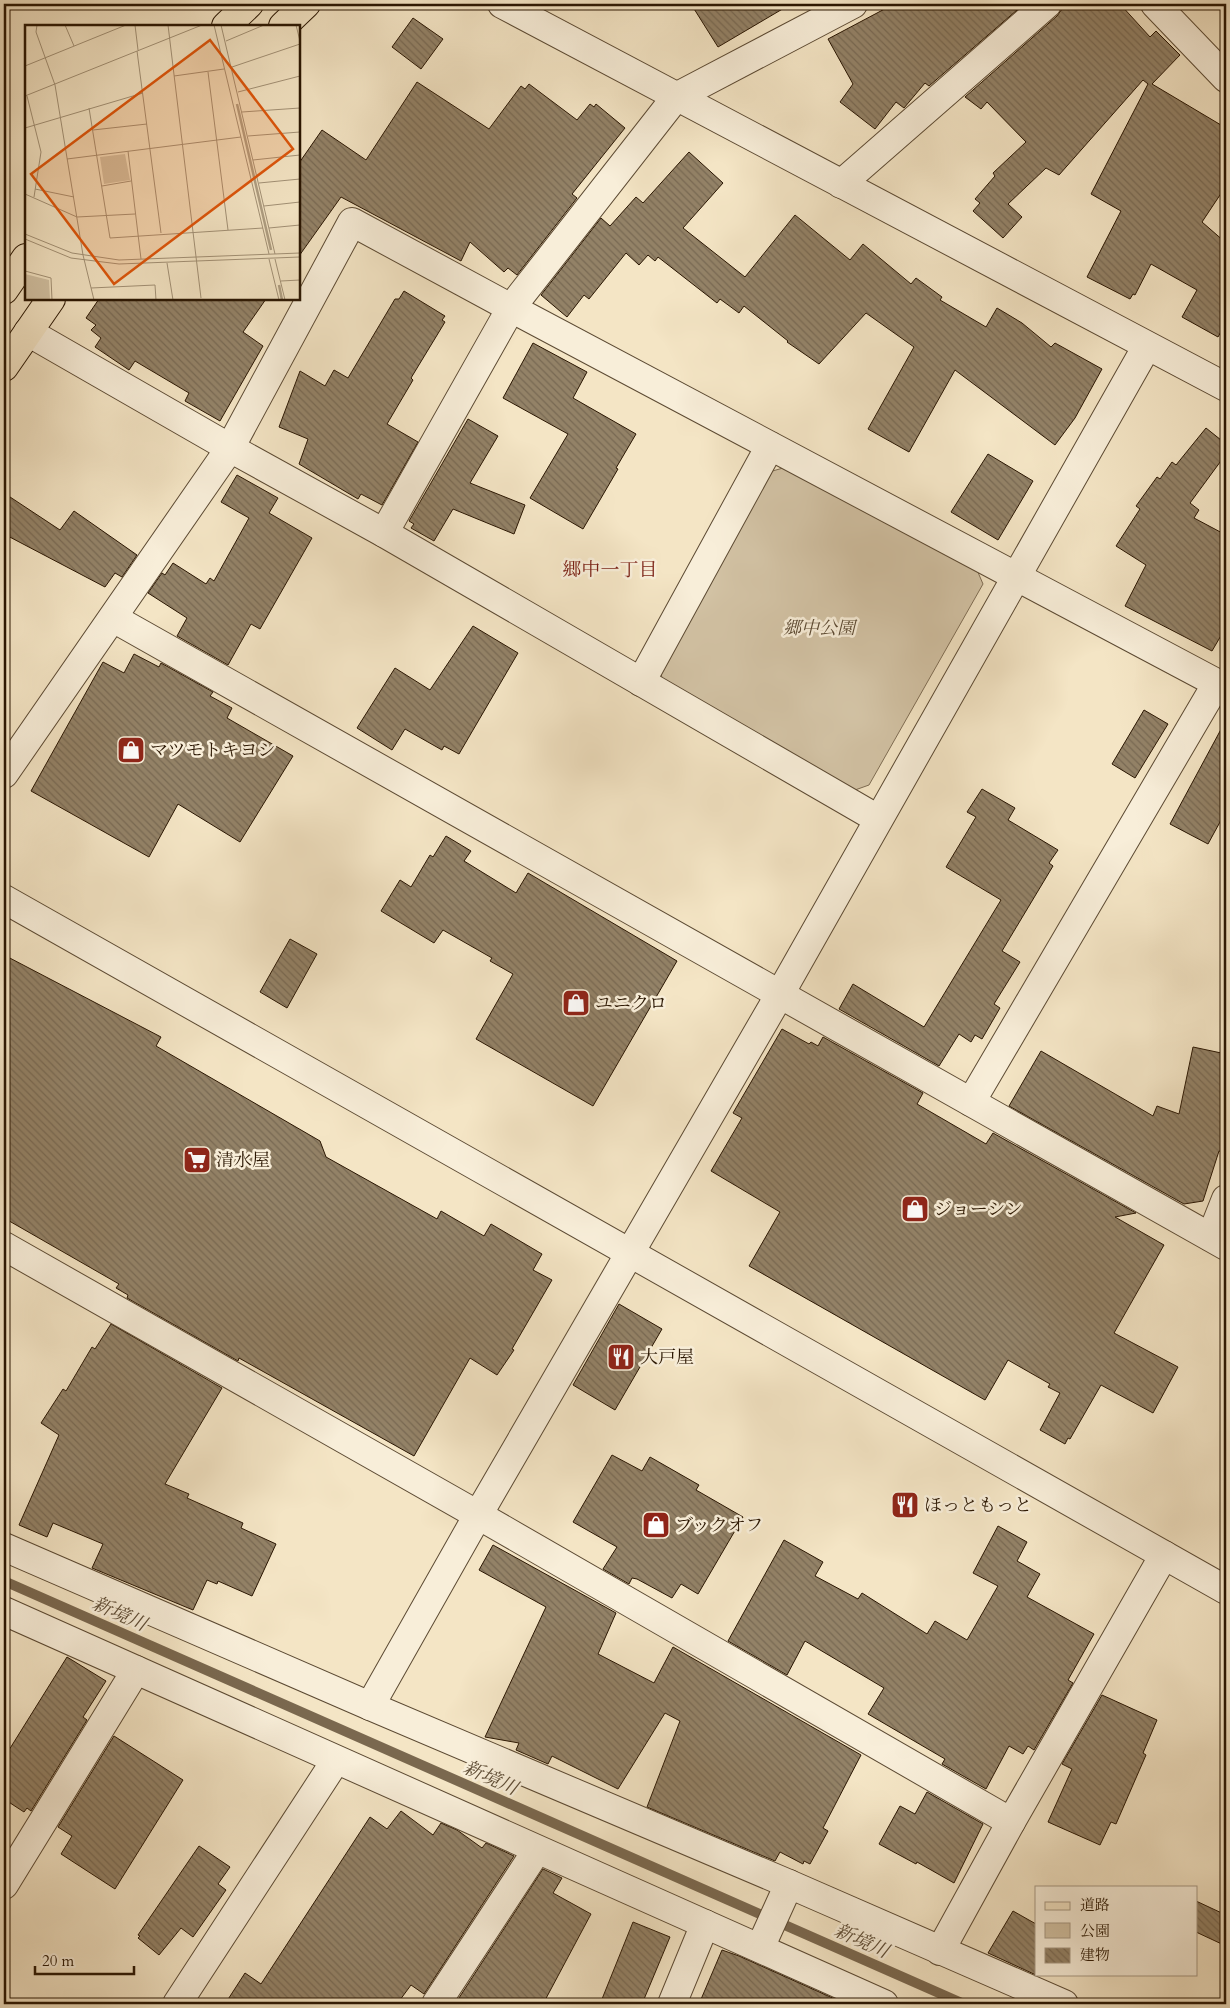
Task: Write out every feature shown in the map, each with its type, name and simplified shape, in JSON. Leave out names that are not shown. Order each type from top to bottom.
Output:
[{"type":"main road","points":[[227,25],[249,4]]},
{"type":"main road","points":[[284,25],[306,4]]},
{"type":"main road","points":[[4,290],[25,259]]},
{"type":"main road","points":[[4,367],[50,300]]},
{"type":"street","points":[[502,4],[1226,387]]},
{"type":"street","points":[[384,533],[511,308],[676,97],[854,4]]},
{"type":"street","points":[[841,184],[1046,4]]},
{"type":"street","points":[[1155,4],[1226,78]]},
{"type":"street","points":[[4,774],[114,618],[230,448],[352,222],[1222,685],[971,1102]]},
{"type":"street","points":[[28,332],[230,448],[384,533],[878,819]]},
{"type":"street","points":[[370,1706],[478,1515],[780,994],[1147,346]]},
{"type":"street","points":[[641,682],[770,446]]},
{"type":"street","points":[[114,618],[1219,1242],[1226,1199]]},
{"type":"street","points":[[4,899],[1226,1590]]},
{"type":"street","points":[[4,1246],[478,1515],[1011,1822]]},
{"type":"street","points":[[4,1547],[1064,2004]]},
{"type":"street","points":[[940,1951],[1011,1822],[1164,1555]]},
{"type":"street","points":[[4,1611],[705,1924],[764,1938],[884,2004]]},
{"type":"street","points":[[4,1885],[136,1670]]},
{"type":"street","points":[[177,2004],[336,1760]]},
{"type":"street","points":[[436,2004],[537,1850]]},
{"type":"street","points":[[764,1938],[789,1884]]},
{"type":"street","points":[[672,2004],[705,1924]]},
{"type":"green space","name":"郷中公園","points":[[783,468],[977,570],[983,584],[869,785],[855,790],[662,678],[659,664],[769,472]]},
{"type":"building","points":[[691,4],[791,4],[718,47]]},
{"type":"building","points":[[894,4],[1024,4],[929,86],[925,83],[904,108],[896,102],[875,129],[840,102],[853,84],[828,39]]},
{"type":"building","points":[[1062,4],[1120,4],[1150,37],[1156,31],[1180,55],[1152,84],[1226,128],[1226,186],[1202,222],[1225,242],[1226,240],[1226,323],[1218,337],[1182,317],[1197,290],[1151,264],[1135,295],[1133,294],[1130,299],[1087,277],[1121,211],[1091,194],[1148,84],[1143,80],[1059,175],[1046,168],[1008,204],[1022,217],[1003,238],[973,211],[980,203],[975,199],[995,176],[993,173],[1026,142],[987,102],[981,109],[965,97],[1057,16],[1062,9]]},
{"type":"building","points":[[413,18],[443,39],[421,69],[392,47]]},
{"type":"building","points":[[417,82],[489,129],[521,86],[525,89],[529,84],[577,120],[590,104],[594,107],[596,104],[625,128],[572,194],[577,198],[517,275],[508,268],[504,272],[470,242],[461,261],[341,197],[300,255],[300,162],[322,130],[366,160]]},
{"type":"building","points":[[689,152],[723,183],[683,228],[745,277],[795,215],[850,260],[863,244],[911,284],[916,278],[942,297],[940,300],[986,327],[997,308],[1022,323],[1051,347],[1055,343],[1102,369],[1075,418],[1055,445],[955,370],[909,452],[868,429],[914,347],[866,313],[819,364],[787,342],[744,306],[739,313],[720,299],[717,303],[658,257],[655,261],[648,255],[639,265],[626,253],[589,299],[584,295],[567,317],[541,295],[601,218],[610,226],[636,197],[643,203]]},
{"type":"building","points":[[404,291],[445,316],[442,320],[445,322],[411,378],[413,380],[387,424],[418,442],[382,505],[361,494],[358,499],[299,464],[308,439],[279,427],[300,371],[325,386],[334,370],[348,378],[395,299],[399,299]]},
{"type":"building","points":[[98,300],[265,300],[243,332],[263,346],[220,421],[185,401],[189,393],[135,361],[129,370],[95,347],[101,338],[91,330],[96,325],[86,318]]},
{"type":"building","points":[[533,343],[587,372],[573,398],[636,434],[583,529],[530,498],[568,434],[503,398]]},
{"type":"building","points":[[468,419],[498,436],[470,483],[525,505],[514,534],[453,509],[434,541],[411,528],[414,524],[409,521]]},
{"type":"building","points":[[1206,428],[1226,444],[1226,454],[1190,503],[1199,510],[1194,518],[1226,535],[1226,627],[1212,651],[1125,606],[1146,565],[1116,546],[1140,509],[1136,506],[1157,477],[1160,479],[1172,462],[1176,465]]},
{"type":"building","points":[[988,454],[1033,481],[998,540],[951,512]]},
{"type":"building","points":[[237,475],[278,498],[269,513],[312,538],[260,629],[251,624],[228,665],[177,636],[187,618],[148,593],[162,573],[165,575],[173,563],[206,584],[210,578],[214,581],[249,518],[221,502]]},
{"type":"building","points":[[4,493],[60,530],[74,511],[137,555],[122,577],[115,573],[105,587],[4,534]]},
{"type":"building","points":[[473,626],[518,653],[459,754],[444,746],[442,750],[405,729],[392,750],[357,728],[395,668],[430,690]]},
{"type":"building","name":"マツモトキヨシ","points":[[134,654],[159,667],[161,663],[213,692],[210,696],[232,708],[227,718],[293,756],[240,842],[178,804],[149,857],[31,791],[103,662],[124,673]]},
{"type":"building","points":[[1144,710],[1168,724],[1135,778],[1112,764]]},
{"type":"building","points":[[1226,720],[1226,811],[1208,844],[1170,824]]},
{"type":"building","points":[[982,789],[1015,808],[1008,820],[1058,850],[1049,863],[1053,866],[1002,951],[1020,962],[994,1004],[1000,1008],[982,1039],[975,1035],[971,1042],[959,1034],[939,1066],[839,1009],[853,984],[924,1027],[1001,900],[946,867],[976,817],[967,812]]},
{"type":"building","points":[[446,836],[471,851],[464,861],[516,893],[528,873],[677,961],[593,1106],[476,1039],[513,974],[490,961],[492,958],[443,930],[434,943],[381,911],[400,880],[411,887],[430,855],[433,857]]},
{"type":"building","points":[[290,939],[317,954],[287,1008],[260,992]]},
{"type":"building","points":[[4,955],[161,1037],[156,1046],[320,1141],[326,1157],[437,1219],[441,1211],[484,1236],[491,1224],[542,1254],[533,1270],[552,1280],[512,1349],[514,1350],[497,1375],[470,1358],[414,1456],[239,1358],[238,1361],[127,1298],[128,1295],[116,1288],[119,1284],[4,1218]]},
{"type":"building","points":[[782,1029],[809,1044],[811,1042],[818,1046],[823,1037],[923,1093],[917,1104],[986,1144],[993,1133],[1136,1213],[1115,1217],[1164,1245],[1114,1333],[1178,1367],[1153,1413],[1101,1385],[1070,1439],[1068,1438],[1065,1444],[1040,1430],[1060,1393],[1048,1387],[1050,1384],[1008,1360],[985,1400],[749,1266],[780,1212],[711,1171],[742,1118],[733,1113]]},
{"type":"building","points":[[1193,1047],[1226,1054],[1226,1153],[1219,1151],[1203,1201],[1184,1204],[1009,1106],[1041,1051],[1153,1116],[1157,1106],[1179,1114]]},
{"type":"building","points":[[619,1304],[662,1329],[615,1410],[573,1385]]},
{"type":"building","points":[[111,1324],[222,1388],[165,1484],[189,1494],[187,1498],[243,1523],[241,1528],[276,1544],[252,1596],[218,1581],[217,1584],[207,1580],[193,1610],[92,1568],[103,1544],[53,1523],[47,1537],[19,1525],[59,1435],[41,1423],[63,1389],[66,1391],[92,1347],[95,1349]]},
{"type":"building","points":[[612,1455],[642,1471],[650,1457],[699,1485],[696,1490],[743,1517],[698,1594],[681,1584],[672,1598],[637,1579],[632,1578],[629,1584],[603,1569],[617,1547],[573,1522]]},
{"type":"building","points":[[998,1526],[1027,1542],[1017,1561],[1040,1574],[1027,1597],[1094,1634],[1068,1680],[1073,1683],[1034,1750],[1028,1746],[1023,1754],[1009,1746],[986,1789],[942,1764],[945,1759],[868,1714],[884,1688],[805,1641],[787,1675],[728,1641],[784,1540],[823,1562],[815,1576],[858,1599],[862,1593],[927,1634],[935,1621],[967,1640],[998,1586],[973,1573]]},
{"type":"building","points":[[493,1545],[616,1613],[598,1654],[654,1683],[673,1647],[861,1755],[823,1828],[828,1831],[810,1864],[804,1861],[803,1864],[780,1852],[775,1861],[647,1807],[680,1721],[665,1713],[618,1789],[552,1756],[548,1764],[516,1750],[519,1743],[485,1737],[546,1607],[479,1570]]},
{"type":"building","points":[[67,1657],[106,1681],[83,1717],[87,1720],[31,1811],[27,1808],[24,1812],[4,1799],[4,1758]]},
{"type":"building","points":[[1102,1695],[1157,1720],[1143,1753],[1146,1755],[1116,1824],[1111,1822],[1100,1845],[1048,1822],[1072,1769],[1062,1764]]},
{"type":"building","points":[[114,1736],[183,1780],[115,1889],[61,1854],[72,1836],[58,1827]]},
{"type":"building","points":[[927,1792],[983,1824],[954,1883],[917,1862],[916,1864],[879,1844],[900,1806],[915,1814]]},
{"type":"building","points":[[401,1811],[433,1835],[441,1823],[457,1830],[482,1848],[486,1843],[514,1856],[424,1994],[411,1985],[397,2004],[225,2004],[245,1973],[261,1984],[370,1817],[387,1829]]},
{"type":"building","points":[[199,1846],[230,1867],[218,1884],[226,1890],[193,1937],[181,1928],[159,1955],[138,1938],[140,1936],[138,1935]]},
{"type":"building","points":[[543,1869],[562,1878],[553,1893],[591,1914],[543,2004],[455,2004]]},
{"type":"building","points":[[1198,1902],[1226,1915],[1226,1946],[1198,1933]]},
{"type":"building","points":[[1013,1911],[1035,1923],[1035,1975],[988,1953]]},
{"type":"building","points":[[633,1922],[670,1937],[642,2004],[600,2004]]},
{"type":"building","points":[[722,1950],[739,1956],[846,2004],[699,2004]]},
{"type":"waterway","name":"新境川","points":[[4,1581],[964,2004]]},
{"type":"place","name":"マツモトキヨシ","points":[[131,750]]},
{"type":"place","name":"ユニクロ","points":[[576,1003]]},
{"type":"place","name":"清水屋","points":[[197,1160]]},
{"type":"place","name":"ジョーシン","points":[[915,1209]]},
{"type":"place","name":"大戸屋","points":[[621,1357]]},
{"type":"place","name":"ほっともっと","points":[[905,1505]]},
{"type":"place","name":"ブックオフ","points":[[656,1525]]},
{"type":"district","name":"郷中一丁目","points":[[610,569]]}]
